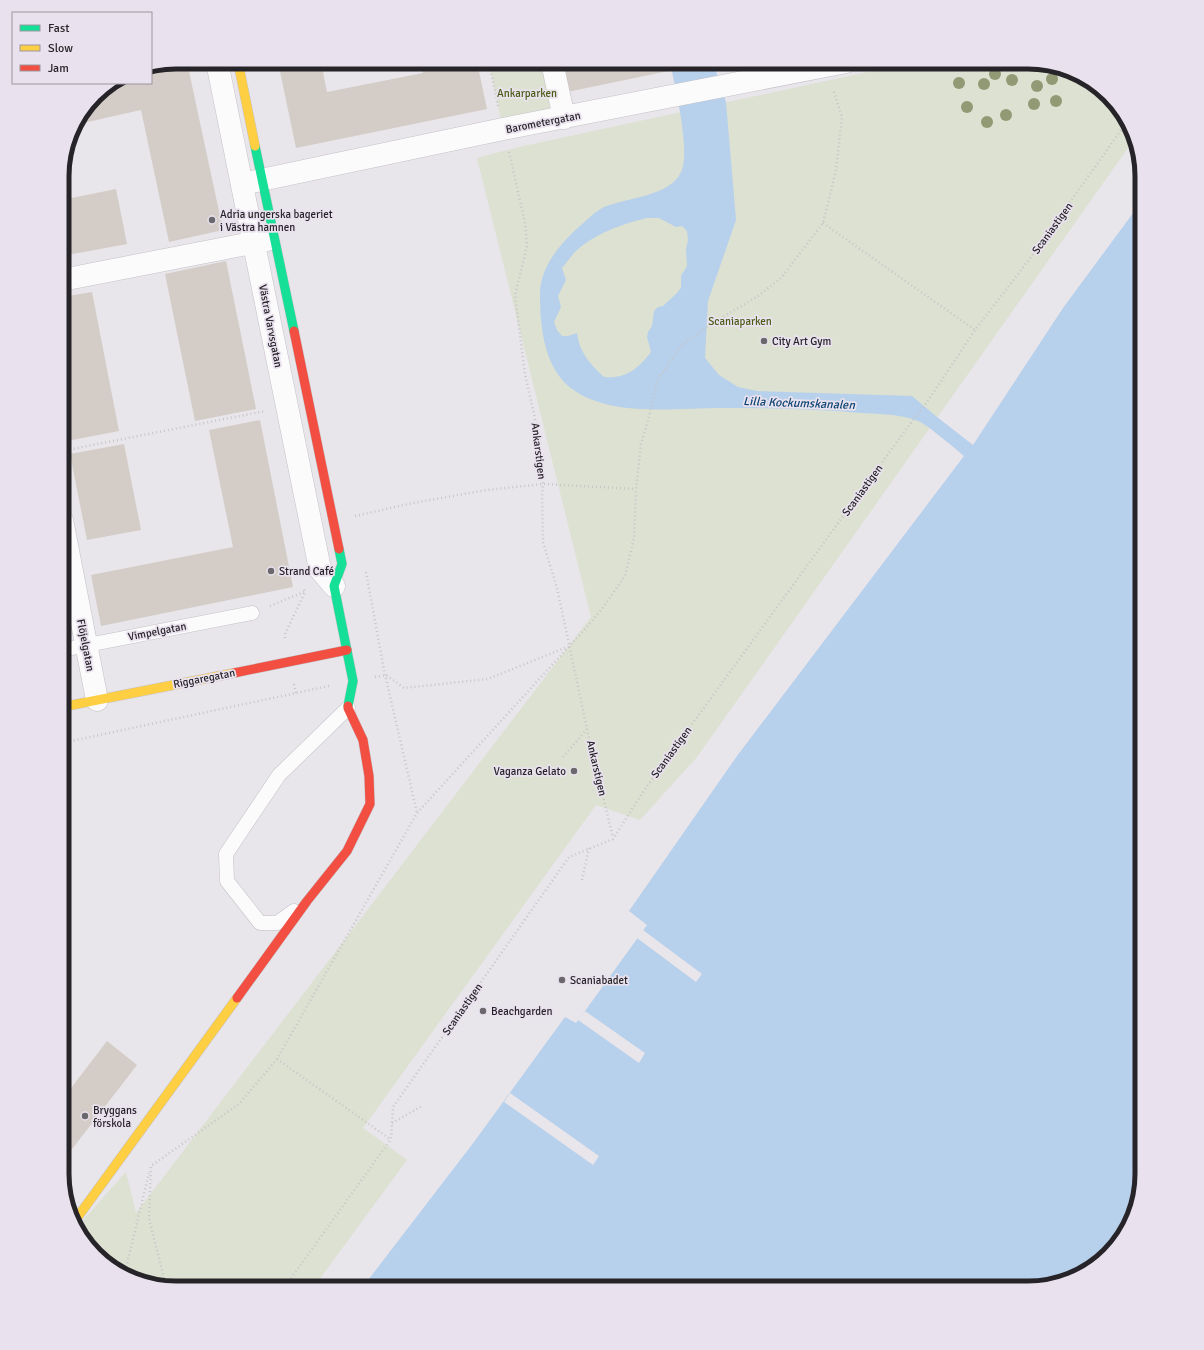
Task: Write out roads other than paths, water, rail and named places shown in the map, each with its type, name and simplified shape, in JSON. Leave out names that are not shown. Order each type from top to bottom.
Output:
[{"type":"street","name":"Västra Varvsgatan","points":[[220,69],[252,182],[264,241],[320,570],[334,586],[347,650]]},
{"type":"street","name":"Västra Varvsgatan","points":[[239,69],[252,182]]},
{"type":"street","points":[[554,69],[564,118]]},
{"type":"street","name":"Barometergatan","points":[[252,182],[503,129],[803,69]]},
{"type":"street","points":[[69,279],[264,241]]},
{"type":"street","name":"Flöjelgatan","points":[[69,557],[97,700]]},
{"type":"street","points":[[78,1217],[307,901],[347,850],[370,804],[364,740],[348,708],[353,681],[347,650]]},
{"type":"street","name":"Riggaregatan","points":[[69,706],[347,650]]},
{"type":"lane","name":"Vimpelgatan","points":[[69,645],[84,635],[252,613]]},
{"type":"lane","points":[[307,901],[277,923],[260,923],[227,881],[226,854],[279,775],[348,708]]},
{"type":"water","name":"Lilla Kockumskanalen","points":[[671,69],[715,69],[726,102],[736,220],[708,301],[705,358],[719,375],[738,387],[757,391],[912,396],[973,445],[1063,308],[1135,210],[1135,1181],[1129,1209],[1121,1228],[1113,1239],[1104,1250],[1082,1267],[1063,1275],[1035,1281],[367,1281],[474,1142],[565,1017],[576,1023],[585,1011],[647,925],[629,911],[737,756],[964,456],[924,424],[905,417],[883,414],[790,409],[626,408],[608,405],[575,391],[556,372],[546,347],[540,307],[541,284],[548,264],[553,255],[567,239],[589,218],[604,207],[658,191],[676,180],[681,172],[684,162],[683,135]],"holes":[[[659,218],[676,227],[682,226],[687,231],[687,266],[681,276],[681,288],[663,306],[658,307],[654,311],[652,326],[647,337],[651,352],[631,372],[619,376],[604,377],[586,357],[580,346],[577,333],[562,336],[557,330],[554,322],[561,307],[558,296],[566,280],[562,268],[574,253],[590,240],[608,231],[637,220]]]},
{"type":"place","name":"Adria ungerska bageriet i Västra hamnen","points":[[212,220]]},
{"type":"place","name":"City Art Gym","points":[[764,341]]},
{"type":"place","name":"Strand Café","points":[[271,571]]},
{"type":"place","name":"Vaganza Gelato","points":[[574,771]]},
{"type":"place","name":"Scaniabadet","points":[[562,980]]},
{"type":"place","name":"Beachgarden","points":[[483,1011]]},
{"type":"place","name":"Bryggans förskola","points":[[85,1116]]},
{"type":"park label","name":"Ankarparken","points":[[527,93]]},
{"type":"park label","name":"Scaniaparken","points":[[740,321]]}]
